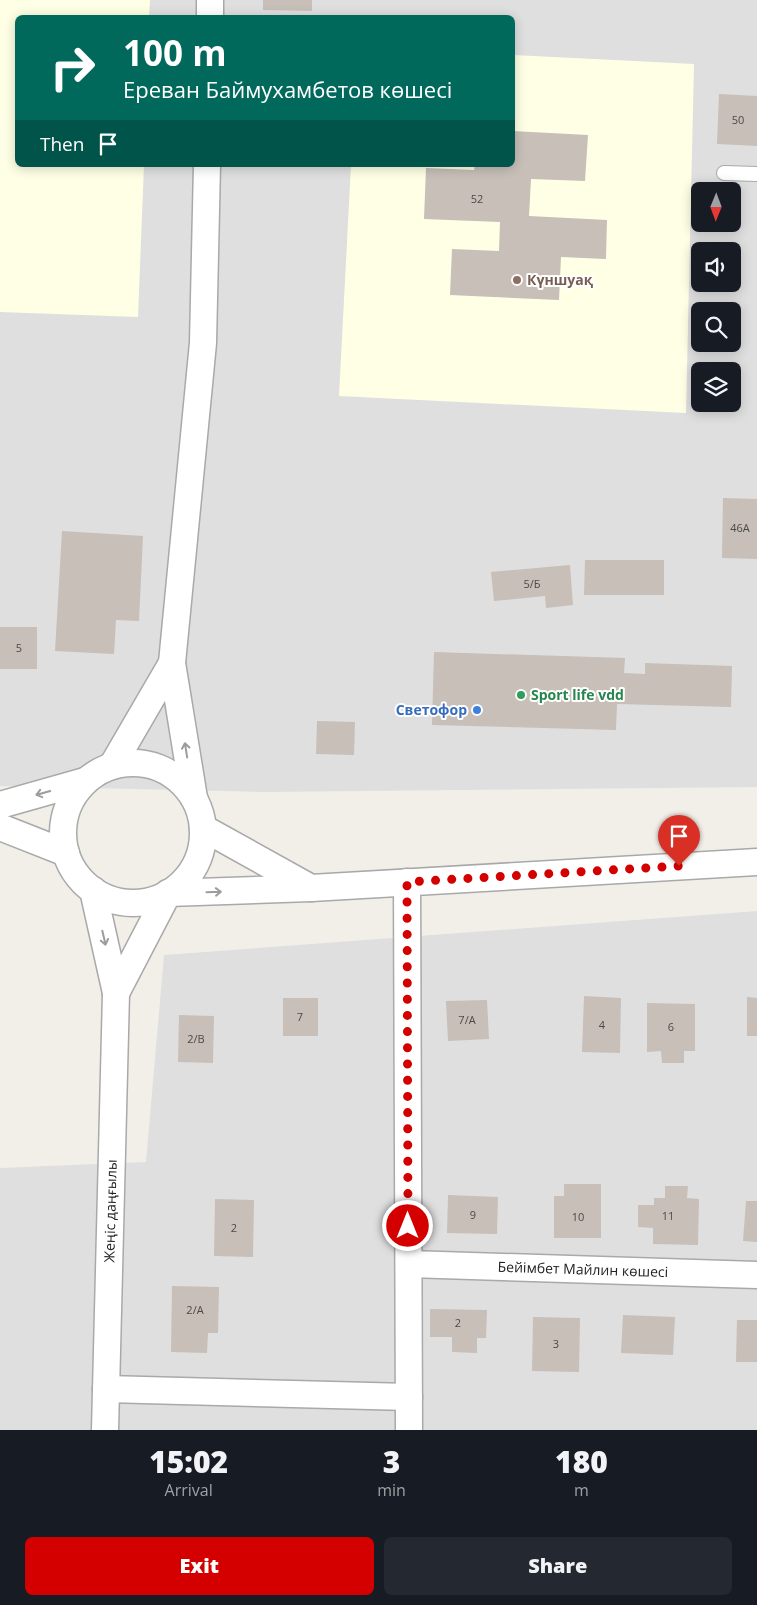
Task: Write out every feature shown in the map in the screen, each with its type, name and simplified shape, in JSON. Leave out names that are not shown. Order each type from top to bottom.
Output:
[{"type":"street","points":[[210,0],[210,15]]},
{"type":"street","points":[[194,798],[172,663],[203,343],[207,167]]},
{"type":"street","points":[[112,766],[172,663]]},
{"type":"street","points":[[144,763],[173,775],[185,785],[194,798],[200,812],[203,828],[198,859],[191,872],[180,884],[168,893],[153,900],[122,902],[107,898],[93,890],[76,874],[66,853],[63,838],[64,822],[68,807],[75,793],[85,781],[98,772],[112,766],[144,763]]},
{"type":"street","points":[[0,805],[85,781]]},
{"type":"street","points":[[0,828],[66,853]]},
{"type":"street","points":[[203,828],[311,888]]},
{"type":"street","points":[[168,893],[311,888],[757,862]]},
{"type":"street","points":[[407,882],[409,1430]]},
{"type":"street","points":[[93,890],[116,993]]},
{"type":"street","points":[[116,993],[168,893]]},
{"type":"street","name":"Жеңіс даңғылы","points":[[105,1430],[116,993]]},
{"type":"street","name":"Бейімбет Майлин көшесі","points":[[408,1264],[757,1275]]},
{"type":"street","points":[[106,1389],[409,1397]]},
{"type":"lane","points":[[724,173],[757,174]]},
{"type":"shaded area","points":[[0,0],[757,0],[757,787],[265,792],[0,786]]},
{"type":"shaded area","points":[[0,0],[150,0],[149,15],[15,15],[15,167],[144,167],[138,317],[0,312]]},
{"type":"shaded area","name":"Күншуақ","points":[[515,55],[694,64],[686,413],[339,396],[351,167],[515,167]]},
{"type":"shaded area","points":[[757,911],[757,1430],[0,1430],[0,1168],[146,1162],[164,955]]},
{"type":"building","points":[[263,0],[312,0],[312,11],[263,10]]},
{"type":"building","points":[[719,94],[757,96],[757,146],[717,144]]},
{"type":"building","points":[[515,131],[588,135],[585,181],[531,179],[529,216],[607,220],[606,259],[561,257],[559,300],[450,295],[452,249],[499,251],[500,222],[424,219],[426,168],[474,170],[475,167],[515,167]]},
{"type":"building","points":[[723,498],[757,499],[757,559],[722,558]]},
{"type":"building","points":[[62,531],[143,536],[139,621],[116,620],[114,654],[55,651]]},
{"type":"building","points":[[585,560],[664,560],[664,595],[584,595]]},
{"type":"building","points":[[570,565],[573,605],[546,608],[545,596],[494,601],[491,572]]},
{"type":"building","points":[[0,627],[37,627],[37,669],[0,669]]},
{"type":"building","points":[[434,652],[625,658],[624,673],[645,674],[645,663],[732,666],[731,707],[617,704],[616,730],[432,725]]},
{"type":"building","points":[[317,721],[355,722],[354,755],[316,754]]},
{"type":"building","points":[[584,996],[621,998],[620,1053],[582,1052]]},
{"type":"building","points":[[747,997],[757,998],[757,1036],[747,1036]]},
{"type":"building","points":[[283,998],[318,998],[318,1036],[283,1036]]},
{"type":"building","points":[[487,1000],[489,1039],[448,1041],[446,1001]]},
{"type":"building","points":[[647,1003],[695,1004],[695,1051],[684,1051],[684,1063],[662,1063],[661,1051],[647,1052]]},
{"type":"building","points":[[179,1015],[214,1016],[213,1063],[178,1062]]},
{"type":"building","points":[[564,1184],[601,1184],[601,1238],[554,1238],[554,1196],[564,1196]]},
{"type":"building","points":[[665,1186],[688,1186],[687,1198],[699,1199],[698,1245],[653,1244],[653,1228],[638,1227],[638,1205],[654,1205],[654,1198],[665,1198]]},
{"type":"building","points":[[448,1195],[498,1197],[497,1234],[447,1233]]},
{"type":"building","points":[[215,1199],[254,1200],[253,1257],[214,1256]]},
{"type":"building","points":[[746,1201],[757,1201],[757,1242],[743,1241]]},
{"type":"building","points":[[172,1286],[219,1287],[218,1333],[208,1333],[207,1353],[171,1352]]},
{"type":"building","points":[[430,1309],[487,1310],[486,1338],[477,1338],[477,1353],[452,1352],[452,1337],[430,1337]]},
{"type":"building","points":[[623,1315],[675,1317],[673,1355],[621,1353]]},
{"type":"building","points":[[533,1317],[580,1318],[579,1372],[532,1371]]},
{"type":"building","points":[[737,1320],[757,1320],[757,1362],[736,1362]]},
{"type":"place","name":"Күншуақ","points":[[517,280]]},
{"type":"place","name":"Sport life vdd","points":[[521,695]]},
{"type":"place","name":"Светофор","points":[[477,710]]},
{"type":"route","points":[[408,1226],[407,882],[679,866]]}]
